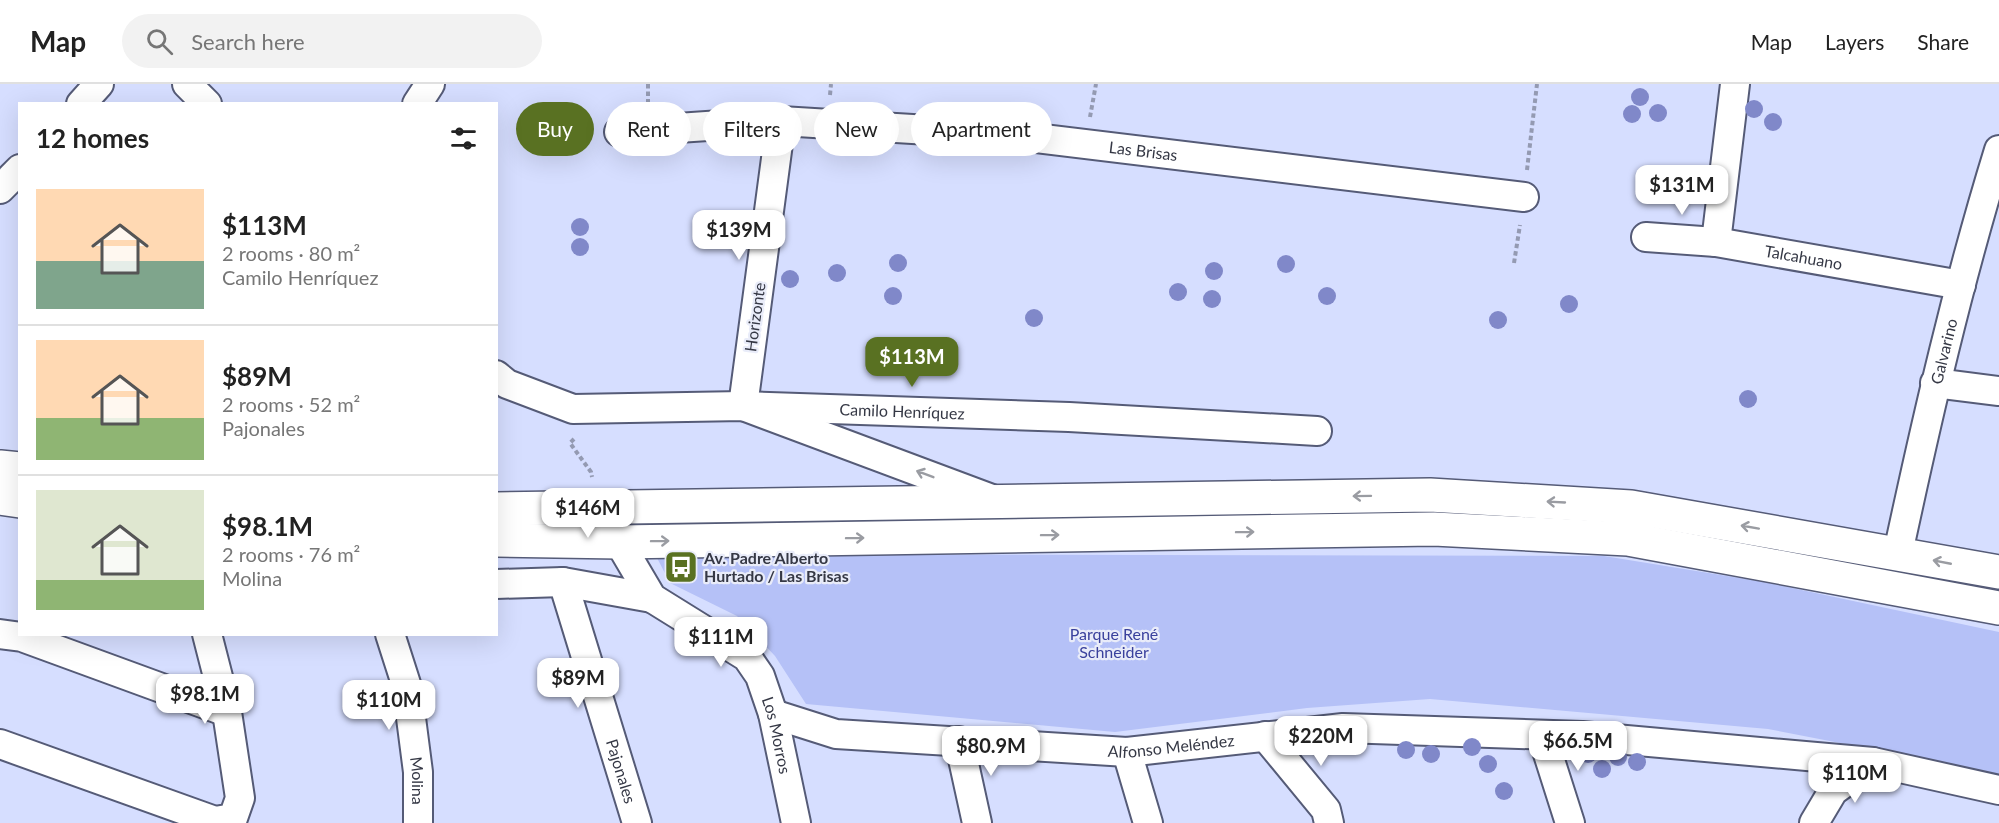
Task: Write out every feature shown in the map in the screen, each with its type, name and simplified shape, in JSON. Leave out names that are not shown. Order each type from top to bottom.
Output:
[{"type":"main road","points":[[0,466],[18,469]]},
{"type":"main road","points":[[498,509],[1430,495],[1619,506],[1999,572]]},
{"type":"main road","points":[[0,498],[18,501]]},
{"type":"main road","points":[[498,540],[619,542],[1434,529],[1628,539],[1999,608]]},
{"type":"street","points":[[83,102],[99,84]]},
{"type":"street","points":[[187,84],[205,102]]},
{"type":"street","points":[[418,102],[430,84]]},
{"type":"street","points":[[1716,242],[1735,84]]},
{"type":"street","name":"Las Brisas","points":[[802,122],[1011,135],[1524,197]]},
{"type":"street","name":"Galvarino","points":[[1898,553],[1935,383],[1961,285],[1992,197],[1999,150]]},
{"type":"street","name":"Horizonte","points":[[744,406],[776,156]]},
{"type":"street","points":[[0,189],[18,171]]},
{"type":"street","name":"Talcahuano","points":[[1646,237],[1716,242],[1961,285]]},
{"type":"street","name":"Camilo Henríquez","points":[[498,377],[507,384],[573,409],[744,406],[1069,417],[1317,431]]},
{"type":"street","points":[[1935,383],[1999,391]]},
{"type":"street","points":[[744,406],[999,502]]},
{"type":"street","name":"Los Morros","points":[[594,508],[619,542],[652,598],[747,657],[760,676],[773,714],[796,823]]},
{"type":"street","points":[[498,584],[563,582],[652,598]]},
{"type":"street","name":"Pajonales","points":[[563,582],[637,823]]},
{"type":"street","points":[[0,633],[18,635]]},
{"type":"street","points":[[22,636],[227,712]]},
{"type":"street","points":[[0,744],[215,821],[233,818],[240,798],[227,712],[208,636]]},
{"type":"street","name":"Molina","points":[[391,636],[407,687],[418,772],[418,823]]},
{"type":"street","name":"Alfonso Meléndez","points":[[773,714],[836,734],[1127,752],[1342,728],[1582,736],[1873,762],[1999,790]]},
{"type":"street","points":[[1542,735],[1570,823]]},
{"type":"street","points":[[1265,736],[1326,810],[1329,823]]},
{"type":"street","points":[[959,741],[977,823]]},
{"type":"street","points":[[1127,752],[1148,823]]},
{"type":"street","points":[[1814,823],[1833,791],[1873,762]]},
{"type":"path","points":[[591,472],[570,443],[595,415],[595,409]]},
{"type":"green space","name":"Parque René Schneider","points":[[655,554],[1604,556],[1764,582],[1999,632],[1999,778],[1871,749],[1768,729],[1430,699],[1307,708],[1115,732],[806,704],[775,656],[737,616],[670,583]]},
{"type":"place","name":"Av. Padre Alberto Hurtado / Las Brisas","points":[[681,567]]}]
